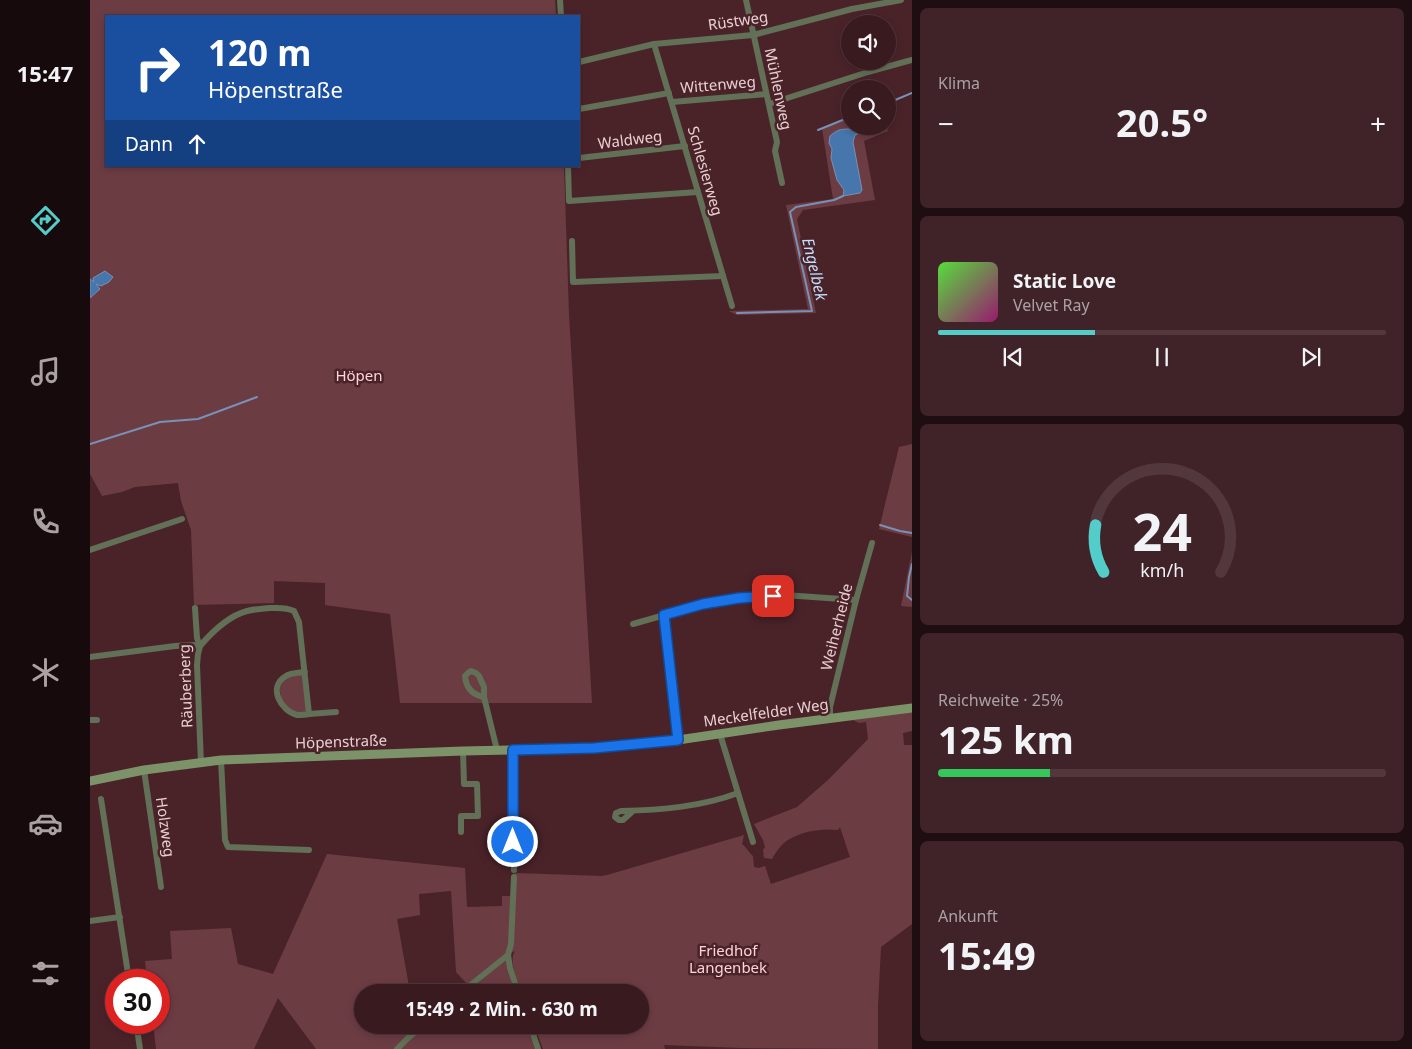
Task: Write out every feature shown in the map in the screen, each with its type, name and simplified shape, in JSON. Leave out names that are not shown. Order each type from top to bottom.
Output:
[{"type":"main road","name":"Meckelfelder Weg","points":[[594,748],[678,740],[779,724],[912,708]]},
{"type":"main road","name":"Höpenstraße","points":[[90,781],[144,770],[221,760],[594,748]]},
{"type":"street","points":[[560,0],[561,15]]},
{"type":"street","name":"Mühlenweg","points":[[746,0],[777,142],[775,151],[782,183]]},
{"type":"street","name":"Rüstweg","points":[[580,62],[654,44],[753,35],[852,9],[901,0]]},
{"type":"street","name":"Schlesierweg","points":[[654,44],[732,306]]},
{"type":"street","points":[[769,104],[912,60]]},
{"type":"street","points":[[580,109],[669,92]]},
{"type":"street","name":"Wittenweg","points":[[672,102],[766,94]]},
{"type":"street","name":"Waldweg","points":[[580,158],[685,146]]},
{"type":"street","points":[[568,167],[570,201],[698,192]]},
{"type":"street","points":[[572,241],[573,282],[723,276]]},
{"type":"street","points":[[90,550],[182,520]]},
{"type":"street","name":"Weiherheide","points":[[830,718],[830,707],[856,600],[872,544]]},
{"type":"street","points":[[633,624],[703,604],[739,598],[784,595],[856,600]]},
{"type":"street","name":"Räuberberg","points":[[195,608],[197,638],[200,646],[198,665],[201,763]]},
{"type":"street","points":[[90,657],[184,645],[200,646],[217,628],[237,614],[256,609],[287,608],[294,610],[299,622],[309,714]]},
{"type":"street","points":[[664,615],[678,740]]},
{"type":"street","points":[[305,672],[294,673],[284,677],[278,684],[278,700],[290,711],[298,715],[336,712]]},
{"type":"street","points":[[484,697],[496,750]]},
{"type":"street","points":[[90,720],[98,720]]},
{"type":"street","points":[[720,734],[753,842]]},
{"type":"street","points":[[513,750],[514,874],[508,955],[515,984]]},
{"type":"street","points":[[461,832],[461,816],[478,816],[477,784],[464,784],[463,751]]},
{"type":"street","points":[[221,760],[225,840],[228,847],[309,850]]},
{"type":"street","name":"Holzweg","points":[[144,770],[161,888]]},
{"type":"street","points":[[633,811],[669,809],[738,793]]},
{"type":"street","points":[[101,799],[127,969]]},
{"type":"street","points":[[90,920],[120,917]]},
{"type":"street","points":[[472,984],[508,955]]},
{"type":"street","points":[[138,1034],[140,1049]]},
{"type":"street","points":[[397,1049],[413,1034]]},
{"type":"street","points":[[533,1034],[538,1049]]},
{"type":"green space","name":"Höpen","points":[[90,0],[555,0],[556,15],[105,15],[105,167],[564,167],[569,314],[592,703],[400,703],[390,614],[325,605],[325,583],[274,581],[274,603],[194,605],[191,530],[181,501],[178,483],[135,487],[102,496],[90,474],[90,298],[99,290],[90,279]]},
{"type":"green space","points":[[841,121],[841,135],[878,135],[864,141],[875,200],[803,210],[797,219],[816,313],[737,315],[729,311],[808,309],[786,205],[833,199],[822,128]]},
{"type":"green space","points":[[912,444],[912,537],[879,529],[899,447]]},
{"type":"green space","points":[[912,552],[912,607],[901,606]]},
{"type":"green space","points":[[304,672],[309,714],[298,714],[282,704],[279,684],[284,677]]},
{"type":"green space","name":"Friedhof Langenbek","points":[[912,710],[912,731],[903,733],[904,745],[912,745],[912,924],[881,947],[878,1049],[741,1048],[664,1045],[665,1049],[543,1049],[537,1034],[649,1034],[649,984],[519,984],[513,966],[515,951],[506,955],[467,984],[456,972],[451,891],[419,894],[420,915],[397,919],[409,984],[354,984],[354,1034],[529,1034],[535,1049],[316,1049],[278,998],[254,1049],[156,1049],[154,1034],[170,1034],[170,969],[146,969],[145,961],[172,959],[170,931],[231,928],[238,964],[273,974],[327,854],[465,868],[467,907],[502,906],[502,896],[514,896],[515,873],[602,876],[744,835],[742,844],[753,856],[754,867],[765,866],[771,884],[850,857],[840,827],[838,830],[825,829],[799,834],[783,844],[772,859],[764,858],[763,850],[765,847],[763,840],[754,824],[797,807],[829,779],[868,739],[866,722],[859,723],[853,720]]},
{"type":"green space","points":[[506,960],[514,984],[477,984]]},
{"type":"water","points":[[841,129],[841,135],[855,135],[853,142],[862,190],[860,193],[843,196],[844,190],[837,180],[831,158],[832,149],[829,143],[830,136]]},
{"type":"water","points":[[105,271],[113,277],[109,282],[101,286],[96,284],[100,289],[90,298],[90,279],[94,282],[93,278]]},
{"type":"waterway","name":"Engelbek","points":[[896,100],[912,93]]},
{"type":"waterway","name":"Engelbek","points":[[818,130],[841,121]]},
{"type":"waterway","name":"Engelbek","points":[[737,313],[812,311],[790,212],[796,207],[834,200],[843,196]]},
{"type":"waterway","points":[[90,444],[160,422],[198,419],[257,397]]},
{"type":"waterway","points":[[880,525],[912,533]]},
{"type":"waterway","points":[[912,564],[907,596],[912,600]]},
{"type":"route","points":[[513,842],[513,750],[594,748],[678,740],[664,615],[703,604],[739,598],[773,596]]}]
